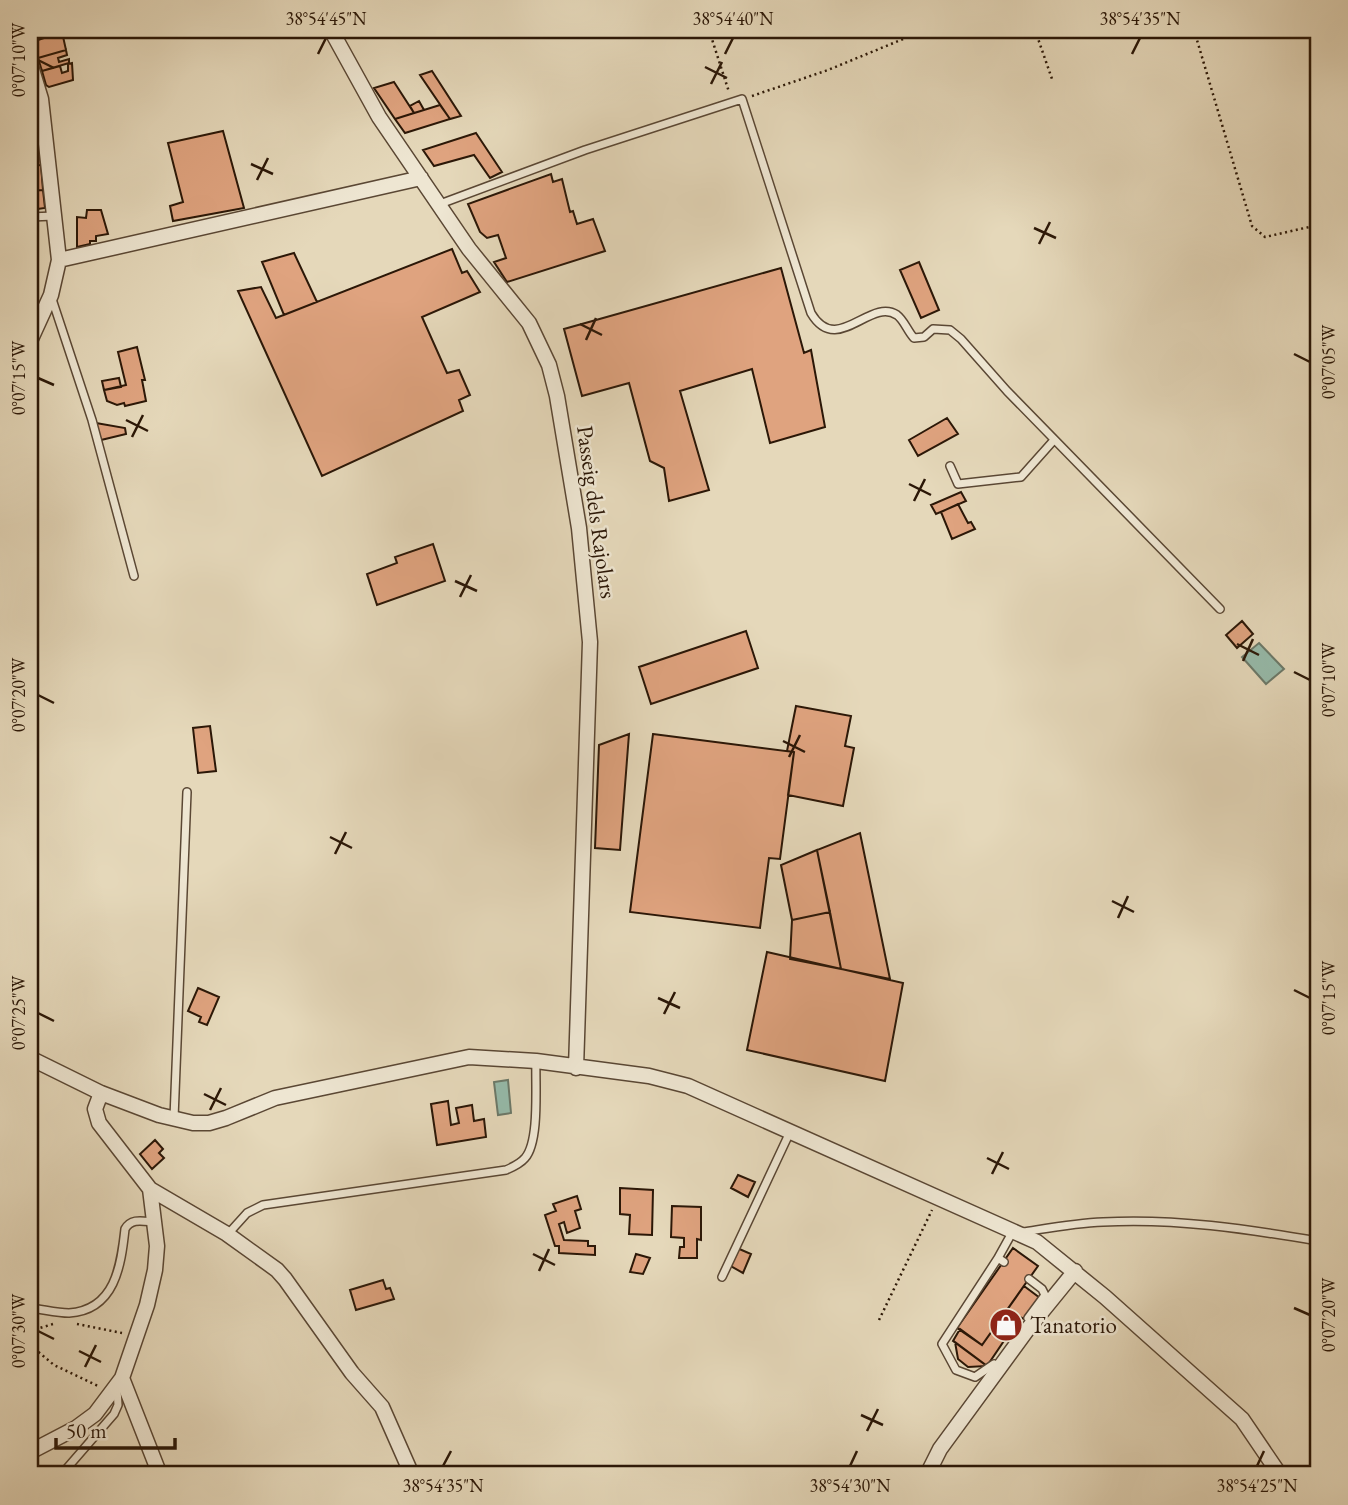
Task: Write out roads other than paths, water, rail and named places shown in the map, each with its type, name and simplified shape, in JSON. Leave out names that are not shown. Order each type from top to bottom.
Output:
[{"type":"street","name":"Passeig dels Rajolars","points":[[331,30],[379,117],[469,249],[529,323],[540,343],[557,396],[579,528],[590,642],[576,1068]]},
{"type":"street","points":[[30,63],[42,103],[59,260],[51,295],[30,341]]},
{"type":"street","points":[[59,260],[421,178]]},
{"type":"street","points":[[30,1058],[101,1093],[193,1123],[209,1123],[275,1098],[454,1059],[488,1057],[536,1060],[667,1080],[688,1086],[1037,1242],[1074,1271],[1242,1419],[1280,1475]]},
{"type":"street","points":[[101,1093],[95,1109],[99,1123],[150,1189],[227,1234],[277,1270],[285,1279],[352,1373],[382,1407],[412,1475]]},
{"type":"street","points":[[30,1451],[76,1428],[95,1414],[117,1386],[147,1305],[155,1270],[157,1246],[150,1189]]},
{"type":"street","points":[[927,1475],[940,1449],[1074,1271]]},
{"type":"street","points":[[117,1386],[160,1475]]},
{"type":"lane","points":[[440,204],[585,150],[742,99],[816,323],[835,330],[844,329],[879,312],[888,312],[898,316],[914,338],[924,337],[933,329],[950,330],[1220,609]]},
{"type":"lane","points":[[30,217],[55,216]]},
{"type":"lane","points":[[51,295],[92,420],[134,576]]},
{"type":"lane","points":[[30,303],[43,313]]},
{"type":"lane","points":[[950,466],[958,484],[1021,477],[1054,440]]},
{"type":"lane","points":[[174,1119],[187,792]]},
{"type":"lane","points":[[227,1234],[247,1213],[262,1205],[506,1170],[517,1165],[525,1158],[532,1142],[536,1060]]},
{"type":"lane","points":[[722,1277],[791,1131]]},
{"type":"lane","points":[[30,1308],[66,1313],[92,1306],[110,1292],[121,1266],[128,1224],[132,1221],[154,1222]]},
{"type":"lane","points":[[1029,1279],[1042,1289],[1045,1295],[991,1368],[975,1377],[956,1370],[942,1344],[1001,1260],[1016,1232],[1104,1222],[1179,1223],[1239,1228],[1318,1241]]},
{"type":"lane","points":[[61,1475],[114,1414],[118,1405],[117,1386]]},
{"type":"place","name":"Tanatorio","points":[[1006,1325]]}]
